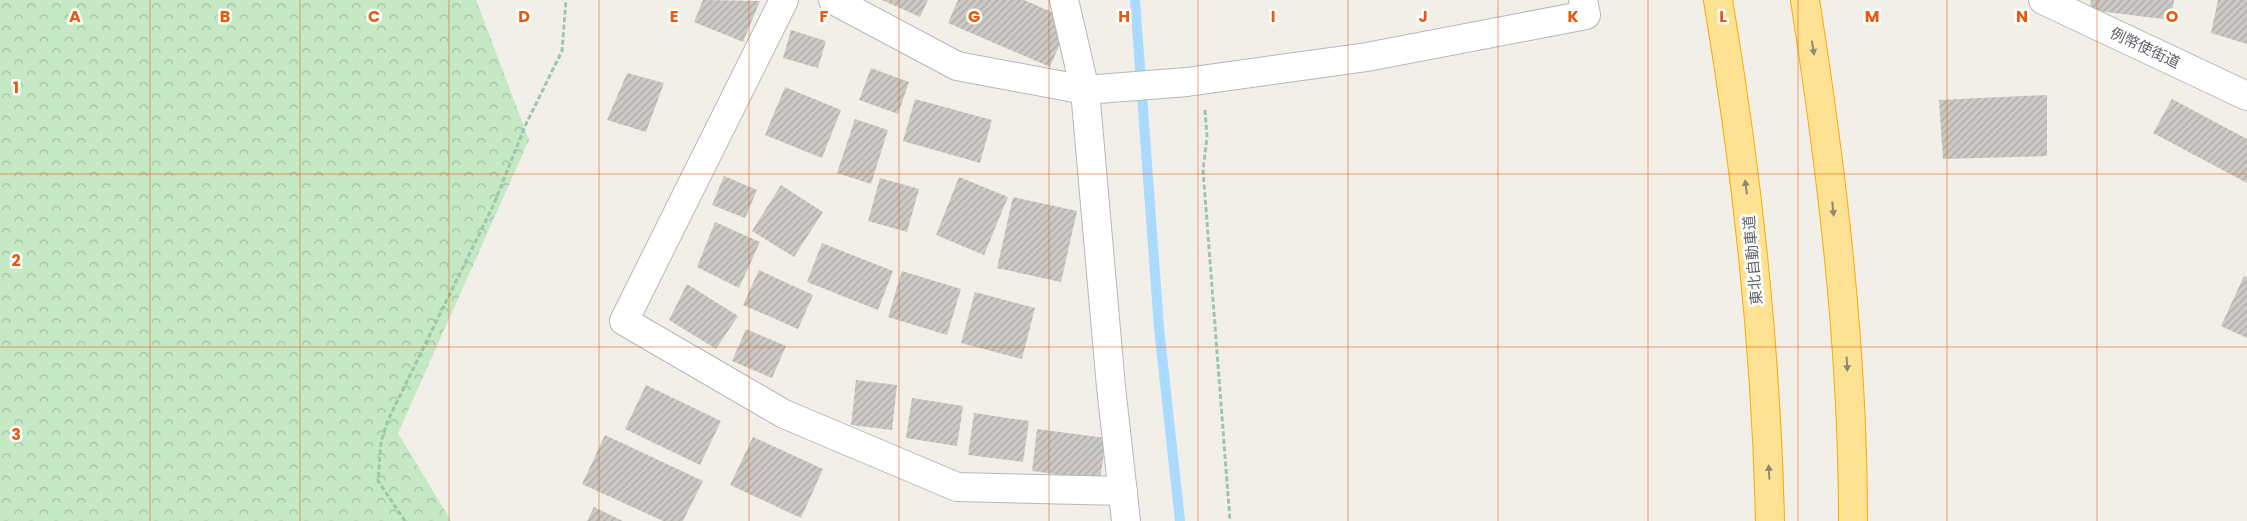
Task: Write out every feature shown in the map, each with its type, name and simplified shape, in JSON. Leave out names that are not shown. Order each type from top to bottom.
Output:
[{"type":"highway","name":"東北自動車道","points":[[1718,0],[1736,103],[1759,322],[1770,521]]},
{"type":"highway","points":[[1805,0],[1821,99],[1844,315],[1853,473],[1853,521]]},
{"type":"street","points":[[784,0],[624,320],[784,414],[957,487],[1123,491]]},
{"type":"street","points":[[834,0],[957,66],[1093,90],[1195,81],[1367,56],[1586,15],[1583,0]]},
{"type":"street","points":[[1064,0],[1093,90],[1111,387],[1126,521]]},
{"type":"street","name":"例幣使街道","points":[[2042,0],[2247,96]]},
{"type":"path","points":[[405,521],[378,481],[381,442],[388,420],[493,206],[526,124],[562,52],[566,0]]},
{"type":"path","points":[[1195,81],[1207,137],[1203,170],[1230,521]]},
{"type":"green space","points":[[0,0],[476,0],[529,140],[398,433],[451,521],[0,521]]},
{"type":"building","points":[[703,0],[760,1],[743,42],[694,22]]},
{"type":"building","points":[[882,0],[928,0],[920,17]]},
{"type":"building","points":[[958,0],[1024,0],[1070,20],[1050,67],[948,23]]},
{"type":"building","points":[[2091,0],[2174,0],[2171,20],[2090,10]]},
{"type":"building","points":[[2218,0],[2247,0],[2247,44],[2211,33]]},
{"type":"building","points":[[791,30],[826,41],[818,68],[783,58]]},
{"type":"building","points":[[871,68],[909,82],[898,114],[859,100]]},
{"type":"building","points":[[627,73],[664,83],[646,132],[607,120]]},
{"type":"building","points":[[785,87],[841,110],[822,158],[765,135]]},
{"type":"building","points":[[2047,95],[2047,156],[1943,159],[1939,100]]},
{"type":"building","points":[[915,99],[992,120],[980,163],[903,141]]},
{"type":"building","points":[[2172,99],[2247,139],[2247,183],[2153,133]]},
{"type":"building","points":[[855,119],[888,130],[871,184],[837,173]]},
{"type":"building","points":[[724,176],[757,190],[745,218],[712,205]]},
{"type":"building","points":[[959,177],[1008,197],[984,255],[936,235]]},
{"type":"building","points":[[880,178],[919,189],[907,232],[868,221]]},
{"type":"building","points":[[781,185],[823,212],[794,257],[752,231]]},
{"type":"building","points":[[1013,197],[1077,211],[1061,282],[997,268]]},
{"type":"building","points":[[715,222],[760,242],[739,288],[697,267]]},
{"type":"building","points":[[822,243],[893,271],[878,310],[807,282]]},
{"type":"building","points":[[759,270],[813,295],[798,329],[743,305]]},
{"type":"building","points":[[902,271],[961,289],[947,335],[888,317]]},
{"type":"building","points":[[2244,276],[2247,277],[2247,338],[2221,326]]},
{"type":"building","points":[[687,284],[738,316],[716,349],[669,320]]},
{"type":"building","points":[[975,292],[1035,308],[1022,359],[961,343]]},
{"type":"building","points":[[746,329],[786,346],[772,378],[732,361]]},
{"type":"building","points":[[856,380],[897,385],[892,430],[851,425]]},
{"type":"building","points":[[646,385],[721,421],[700,465],[625,429]]},
{"type":"building","points":[[912,398],[963,406],[957,446],[906,438]]},
{"type":"building","points":[[974,413],[1029,421],[1023,462],[968,455]]},
{"type":"building","points":[[1037,429],[1106,438],[1100,480],[1032,471]]},
{"type":"building","points":[[605,435],[703,481],[683,521],[663,521],[582,484]]},
{"type":"building","points":[[753,437],[823,469],[801,518],[730,485]]},
{"type":"building","points":[[594,507],[623,521],[587,521]]},
{"type":"waterway","points":[[1135,0],[1159,328],[1180,521]]}]
